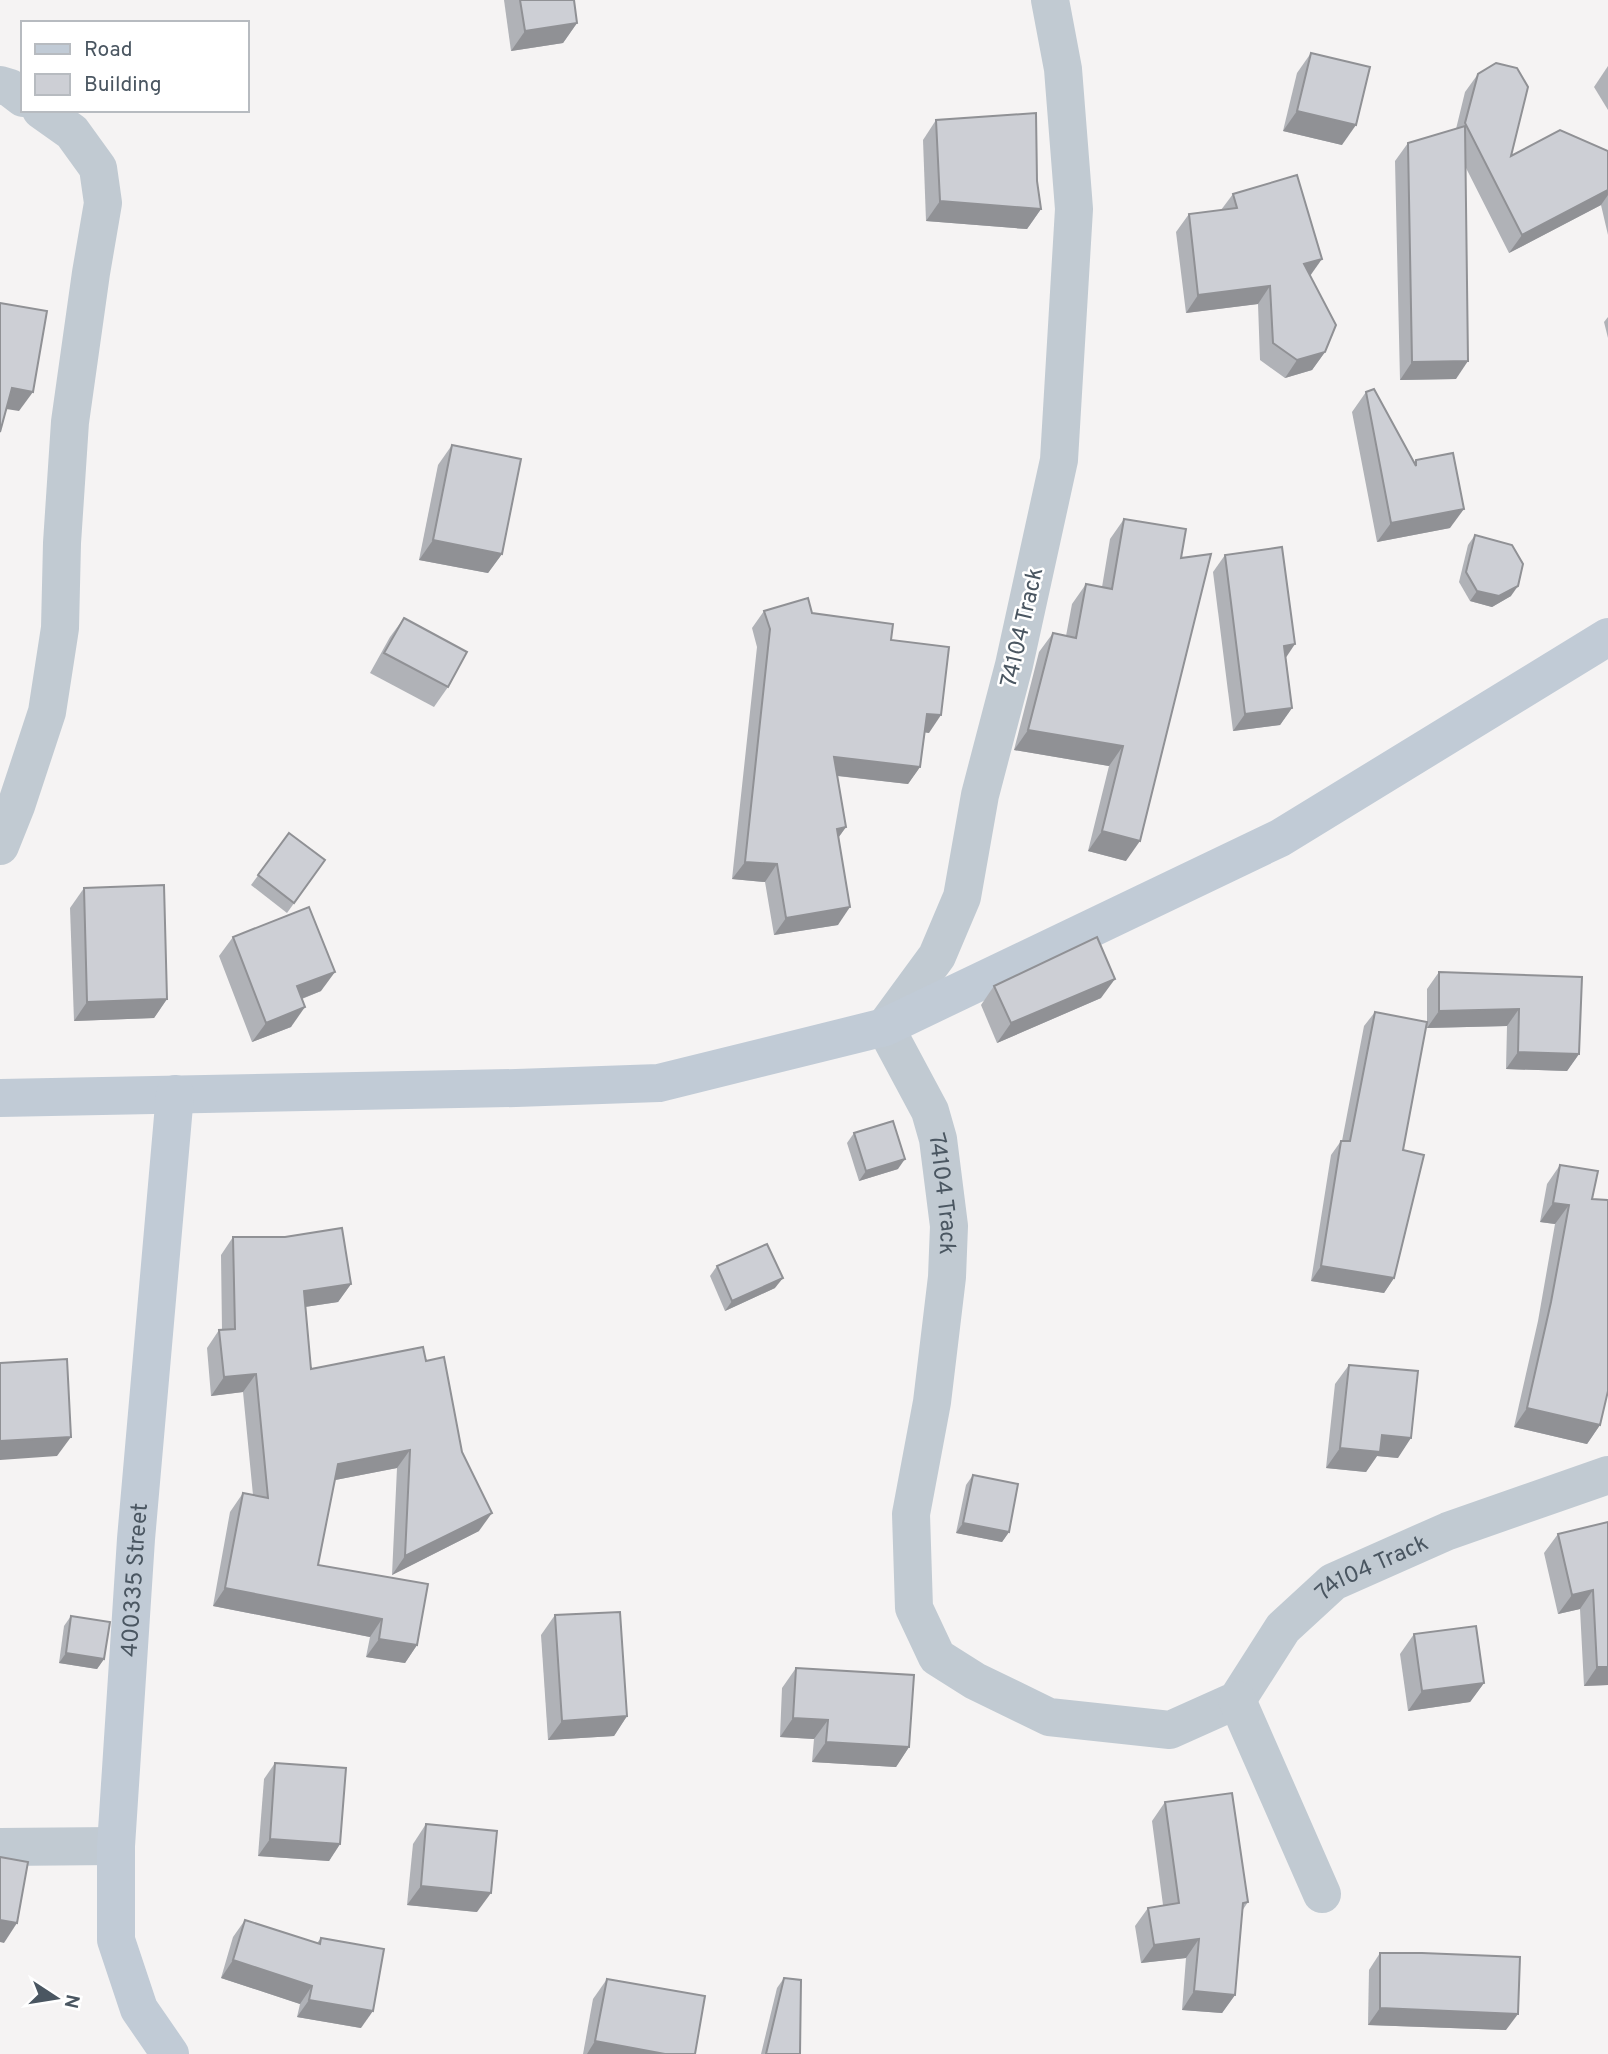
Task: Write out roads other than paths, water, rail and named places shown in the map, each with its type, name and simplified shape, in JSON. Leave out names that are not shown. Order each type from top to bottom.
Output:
[{"type":"street","name":"74104 Track","points":[[1050,0],[1063,69],[1074,209],[1059,460],[1013,665],[980,795],[962,897],[937,956],[885,1027],[930,1111],[938,1139],[949,1226],[947,1277],[932,1402],[911,1514],[914,1608],[937,1657],[975,1681],[1049,1717],[1170,1730],[1237,1700],[1283,1628],[1333,1582],[1448,1531],[1608,1475]]},
{"type":"street","points":[[0,85],[21,96]]},
{"type":"street","points":[[0,846],[47,712],[58,640],[70,422],[103,202],[98,167],[72,132],[44,112]]},
{"type":"street","points":[[0,1098],[659,1083],[885,1027],[1280,838],[1608,636]]},
{"type":"street","name":"400335 Street","points":[[170,2054],[139,2009],[116,1940],[116,1846],[136,1539],[175,1094]]},
{"type":"street","points":[[1237,1700],[1322,1894]]},
{"type":"street","points":[[0,1847],[116,1846]]}]
